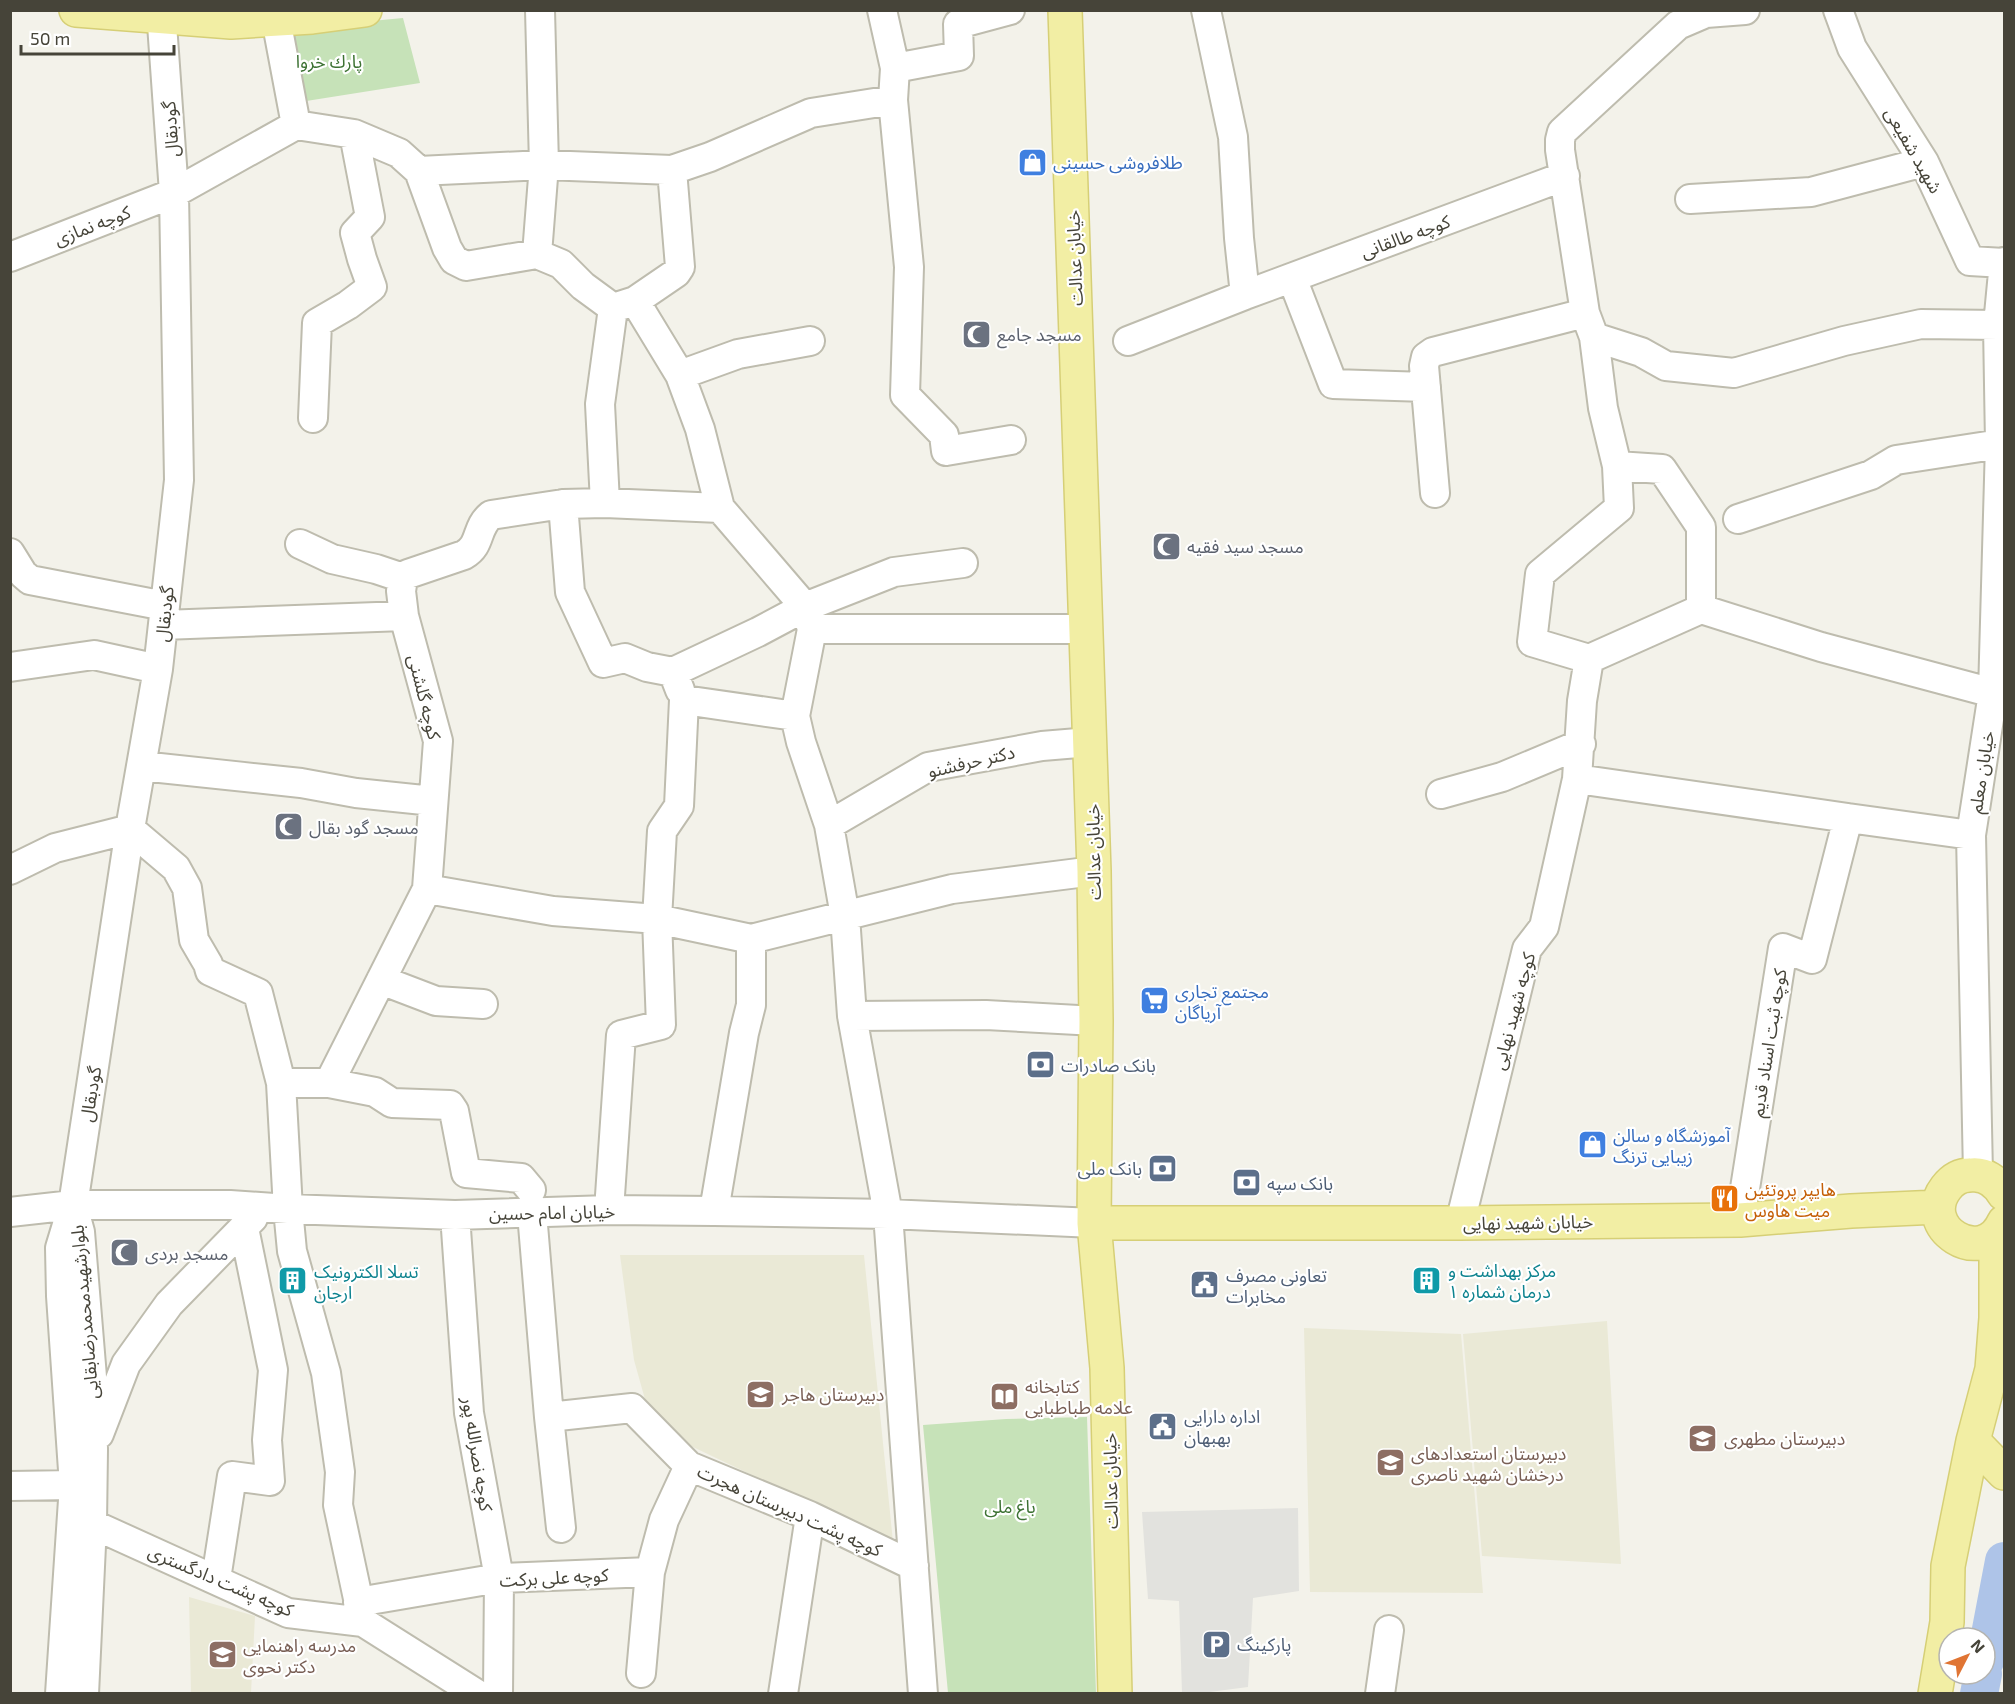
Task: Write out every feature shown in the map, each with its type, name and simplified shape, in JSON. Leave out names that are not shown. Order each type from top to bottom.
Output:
[{"type":"main road","points":[[76,10],[161,14],[231,22],[365,10]]},
{"type":"main road","name":"خیابان عدالت","points":[[1065,10],[1094,871],[1096,1021],[1128,1694]]},
{"type":"main road","name":"خیابان عدالت","points":[[1083,10],[1100,344],[1096,473],[1107,1368],[1115,1694]]},
{"type":"main road","points":[[1934,1687],[1947,1622],[1948,1566],[1989,1443],[1996,1318],[1992,1234],[1960,1241],[1948,1233],[1940,1221],[1938,1207],[1942,1193],[1948,1184],[1957,1178],[1978,1174],[1994,1181],[2004,1194]]},
{"type":"main road","name":"خیابان شهید نهایی","points":[[1105,1223],[1740,1220],[1938,1207]]},
{"type":"main road","points":[[1989,1443],[2004,1473]]},
{"type":"street","points":[[537,254],[544,165],[540,10]]},
{"type":"street","points":[[882,10],[895,68],[893,100],[909,267],[905,395],[944,435],[946,451],[1011,440]]},
{"type":"street","points":[[895,68],[959,56],[958,24],[1010,10]]},
{"type":"street","points":[[1206,10],[1233,136],[1245,295]]},
{"type":"street","points":[[1745,10],[1706,13],[1678,25],[1562,132],[1560,140],[1565,176],[1589,325],[1603,408],[1617,466],[1619,508],[1540,574],[1532,642],[1589,659],[1701,609],[1821,647],[1993,693]]},
{"type":"street","name":"شهید شفیعی","points":[[1838,10],[1852,48],[1924,162],[1970,261],[2004,262]]},
{"type":"street","name":"گودبقال","points":[[73,1205],[130,829],[158,669],[179,480],[174,193],[161,14]]},
{"type":"street","points":[[276,19],[296,124],[354,134],[399,153],[419,171],[447,248],[454,260],[466,266],[537,254],[561,264],[583,286],[624,304],[680,375],[699,429],[720,508],[809,618],[795,716],[801,742],[830,825],[845,916],[852,1016],[888,1214],[923,1694]]},
{"type":"street","points":[[419,171],[544,165],[672,170],[710,157],[811,113],[893,100]]},
{"type":"street","name":"کوچه نمازی","points":[[10,256],[174,193],[296,124]]},
{"type":"street","points":[[312,418],[317,322],[348,305],[372,287],[356,233],[370,217],[354,134]]},
{"type":"street","points":[[1689,199],[1811,192],[1924,162]]},
{"type":"street","points":[[605,503],[600,404],[624,304],[676,273],[680,267],[672,170]]},
{"type":"street","name":"کوچه طالقانی","points":[[1128,341],[1565,176]]},
{"type":"street","name":"خیابان معلم","points":[[1978,1174],[1971,836],[1993,693],[2001,432],[1998,325],[2004,262]]},
{"type":"street","points":[[1292,278],[1333,384],[1426,387]]},
{"type":"street","points":[[1435,493],[1424,366],[1426,357],[1433,352],[1589,325],[1666,366],[1734,373],[1844,341],[1921,324],[1998,325]]},
{"type":"street","points":[[680,375],[738,354],[810,341]]},
{"type":"street","points":[[1738,519],[1871,475],[1896,460],[2001,432]]},
{"type":"street","points":[[1617,466],[1662,469],[1701,527],[1701,609]]},
{"type":"street","points":[[300,544],[332,559],[403,578],[408,574],[471,551],[483,522],[491,515],[563,504],[605,503],[720,508]]},
{"type":"street","points":[[563,504],[570,592],[603,663],[625,658],[647,667],[673,672],[758,632],[809,618],[894,572],[963,562]]},
{"type":"street","points":[[10,553],[23,574],[30,580],[164,615],[404,616]]},
{"type":"street","name":"کوچه گلشنی","points":[[328,1083],[427,890],[438,741],[404,616],[401,591],[403,578]]},
{"type":"street","points":[[809,618],[1086,629]]},
{"type":"street","points":[[10,667],[94,655],[158,669]]},
{"type":"street","name":"کوچه شهید نهایی","points":[[1460,1223],[1527,949],[1544,927],[1578,779],[1582,701],[1589,659]]},
{"type":"street","points":[[609,1210],[621,1035],[661,1025],[657,920],[662,831],[680,806],[684,700],[673,672]]},
{"type":"street","points":[[684,700],[795,716]]},
{"type":"street","name":"دکتر حرفشنو","points":[[830,825],[928,767],[1042,746],[1090,742]]},
{"type":"street","points":[[1441,794],[1502,777],[1581,744]]},
{"type":"street","points":[[141,766],[301,783],[357,793],[433,801]]},
{"type":"street","points":[[1578,779],[1971,836]]},
{"type":"street","name":"کوچه ثبت اسناد قدیم","points":[[1740,1220],[1782,948],[1812,958],[1848,819]]},
{"type":"street","points":[[10,870],[55,848],[130,829],[176,868],[187,888],[194,940],[210,971],[258,993],[281,1083],[277,1208],[292,1251],[326,1373],[340,1472],[338,1505],[361,1612]]},
{"type":"street","points":[[427,890],[553,911],[657,920],[751,939],[952,889],[1094,871]]},
{"type":"street","points":[[714,1212],[751,1005],[751,939]]},
{"type":"street","points":[[381,980],[436,1001],[483,1004]]},
{"type":"street","points":[[852,1016],[986,1015],[1096,1021]]},
{"type":"street","points":[[281,1083],[328,1083],[375,1092],[392,1103],[450,1106],[454,1111],[466,1173],[521,1178],[532,1201],[549,1416],[561,1528]]},
{"type":"street","name":"خیابان امام حسین","points":[[10,1212],[73,1205],[230,1205],[455,1215],[532,1201],[609,1210],[888,1214],[1105,1223]]},
{"type":"street","name":"بلوارشهیدمحمدرضابقایی","points":[[73,1205],[80,1232],[91,1365],[93,1450],[84,1694]]},
{"type":"street","name":"بلوارشهیدمحمدرضابقایی","points":[[60,1694],[74,1485],[61,1296],[60,1248],[73,1205]]},
{"type":"street","points":[[93,1450],[126,1364],[169,1304],[244,1227],[277,1208]]},
{"type":"street","name":"کوچه نصرالله پور","points":[[455,1215],[469,1413],[499,1578],[498,1694]]},
{"type":"street","points":[[216,1579],[232,1476],[270,1481],[267,1440],[273,1370],[244,1227]]},
{"type":"street","name":"کوچه پشت دبیرستان هجرت","points":[[549,1416],[632,1408],[689,1466],[810,1516],[914,1566]]},
{"type":"street","points":[[641,1674],[650,1572],[664,1520],[689,1466]]},
{"type":"street","points":[[10,1486],[74,1485]]},
{"type":"street","points":[[783,1694],[810,1516]]},
{"type":"street","name":"کوچه پشت دادگستری","points":[[92,1524],[288,1613],[361,1612],[477,1694]]},
{"type":"street","name":"کوچه علی برکت","points":[[361,1612],[499,1578],[650,1572]]},
{"type":"street","points":[[1380,1694],[1389,1630]]},
{"type":"shaded area","name":"دبیرستان هاجر","points":[[620,1255],[864,1255],[893,1542],[653,1428],[634,1360]]},
{"type":"shaded area","points":[[1607,1321],[1621,1564],[1482,1556],[1463,1334]]},
{"type":"shaded area","name":"دبیرستان استعدادهای درخشان شهید ناصری","points":[[1304,1328],[1461,1334],[1483,1593],[1310,1592]]},
{"type":"shaded area","name":"پارکینگ","points":[[1298,1508],[1299,1591],[1253,1598],[1248,1687],[1202,1693],[1182,1693],[1179,1601],[1148,1599],[1142,1512]]},
{"type":"shaded area","name":"مدرسه راهنمایی دکتر نحوی","points":[[189,1597],[255,1616],[251,1693],[191,1693]]},
{"type":"green space","name":"پارك خروا","points":[[403,18],[420,83],[300,102],[287,29]]},
{"type":"green space","name":"باغ ملی","points":[[1087,1417],[1096,1693],[948,1693],[923,1425],[1006,1419]]},
{"type":"waterway","points":[[1992,1626],[2004,1561]]},
{"type":"waterway","points":[[1979,1694],[1981,1686]]},
{"type":"place","name":"طلافروشی حسینی","points":[[1032,162]]},
{"type":"place","name":"مسجد جامع","points":[[976,334]]},
{"type":"place","name":"مسجد سید فقیه","points":[[1166,546]]},
{"type":"place","name":"مسجد گود بقال","points":[[288,827]]},
{"type":"place","name":"مجتمع تجاری آریاگان","points":[[1154,1001]]},
{"type":"place","name":"بانک صادرات","points":[[1040,1065]]},
{"type":"place","name":"آموزشگاه و سالن زیبایی ترنگ","points":[[1592,1145]]},
{"type":"place","name":"بانک ملی","points":[[1163,1168]]},
{"type":"place","name":"بانک سپه","points":[[1246,1183]]},
{"type":"place","name":"هایپر پروتئین میت هاوس","points":[[1724,1199]]},
{"type":"place","name":"مسجد بردی","points":[[124,1253]]},
{"type":"place","name":"مرکز بهداشت و درمان شماره ۱","points":[[1427,1280]]},
{"type":"place","name":"تسلا الکترونیک ارجان","points":[[293,1281]]},
{"type":"place","name":"تعاونی مصرف مخابرات","points":[[1205,1285]]},
{"type":"place","name":"دبیرستان هاجر","points":[[761,1394]]},
{"type":"place","name":"کتابخانه علامه طباطبایی","points":[[1004,1396]]},
{"type":"place","name":"اداره دارایی بهبهان","points":[[1163,1426]]},
{"type":"place","name":"دبیرستان مطهری","points":[[1703,1438]]},
{"type":"place","name":"دبیرستان استعدادهای درخشان شهید ناصری","points":[[1390,1463]]},
{"type":"place","name":"پارکینگ","points":[[1216,1644]]},
{"type":"place","name":"مدرسه راهنمایی دکتر نحوی","points":[[222,1655]]}]
